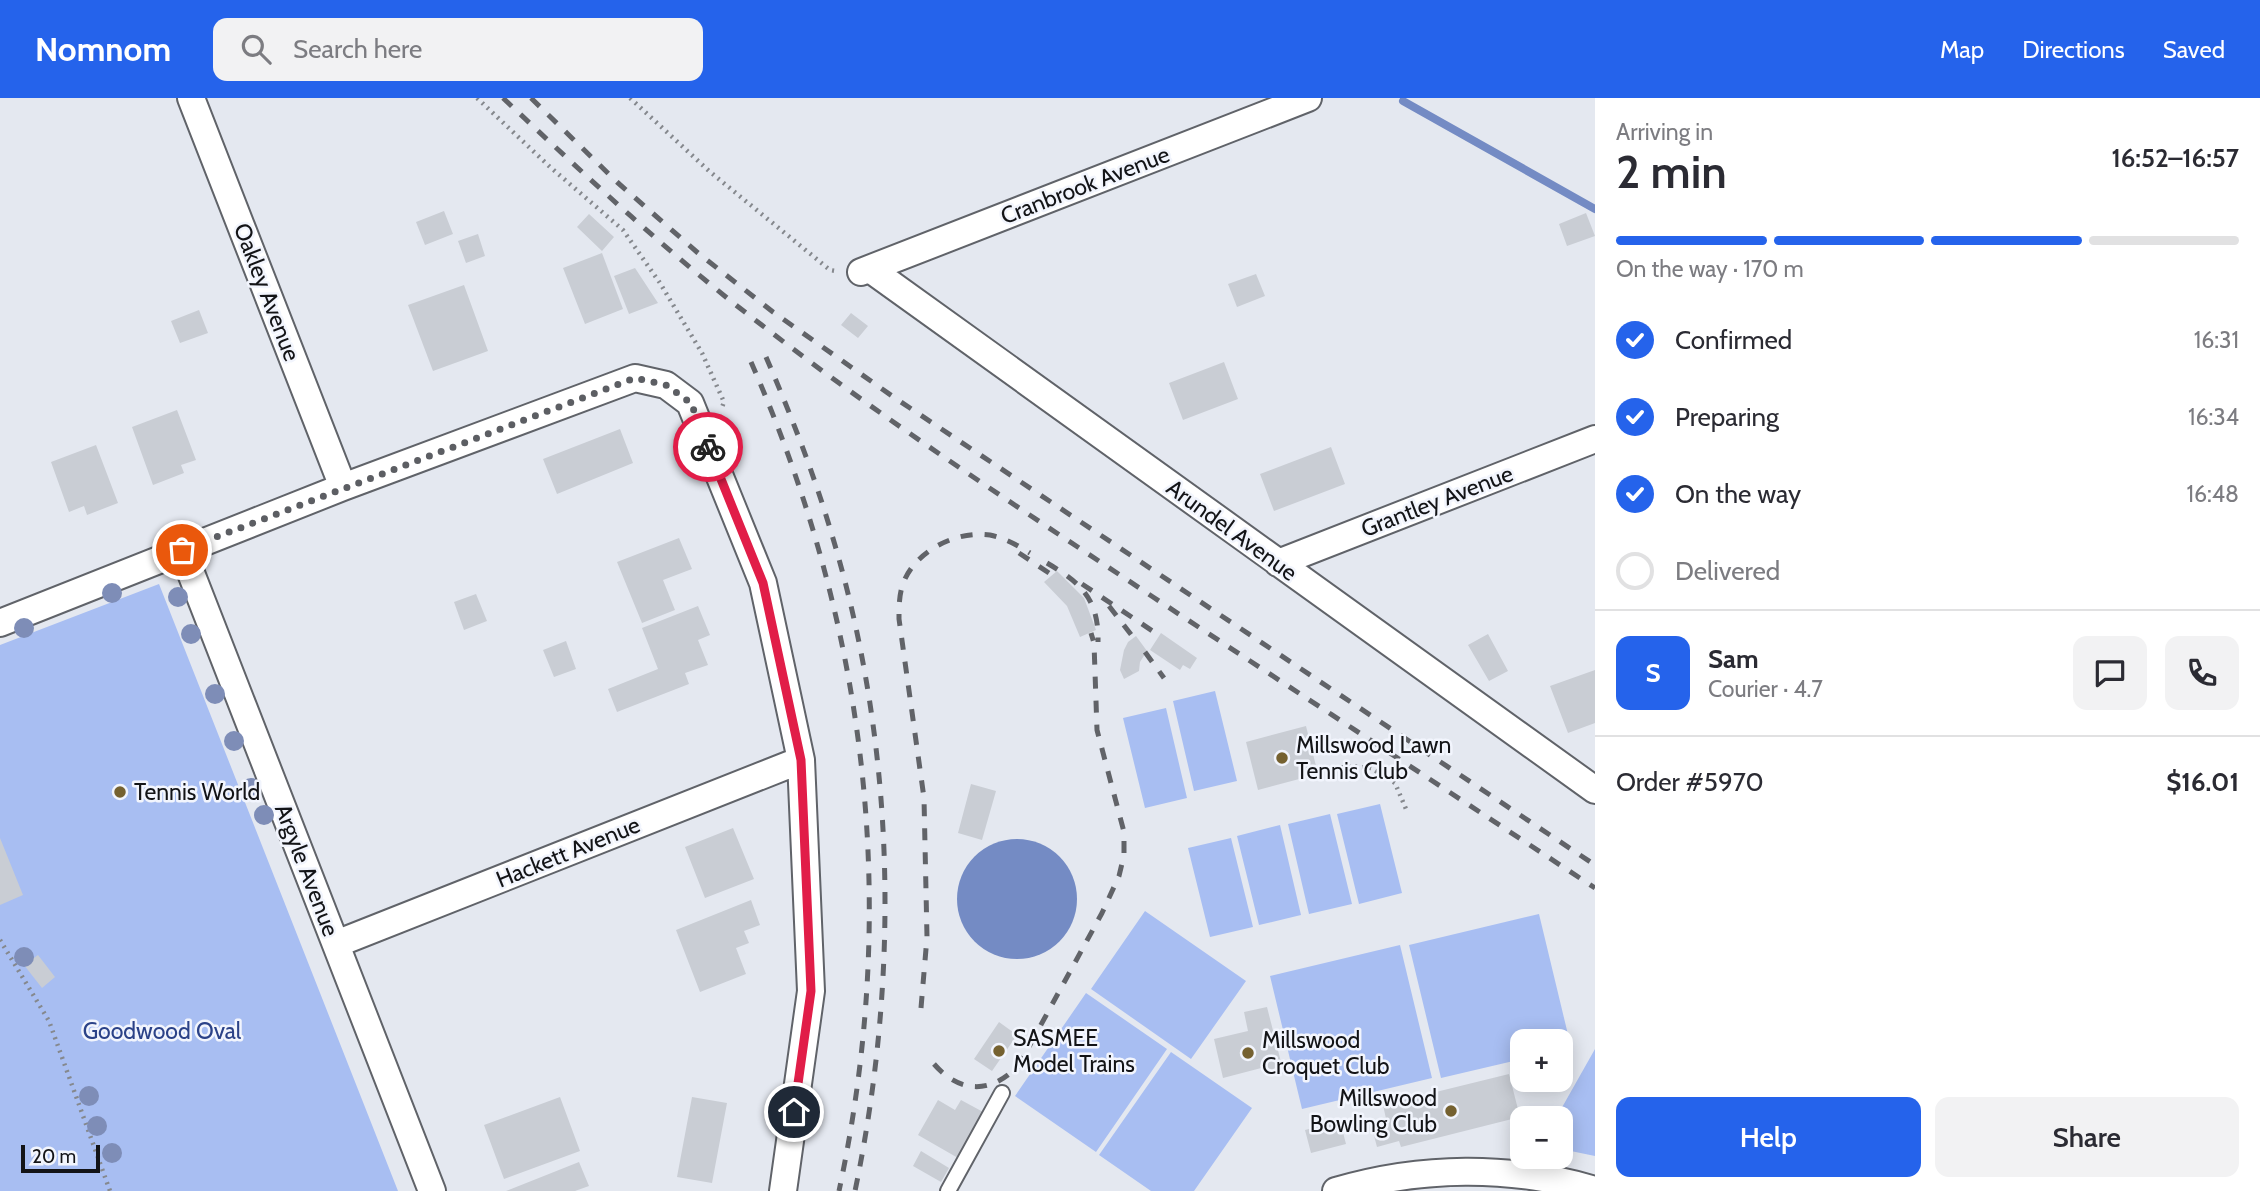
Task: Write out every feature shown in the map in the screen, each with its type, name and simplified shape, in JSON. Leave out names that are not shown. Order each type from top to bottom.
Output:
[{"type":"street","name":"Oakley Avenue","points":[[191,98],[343,487]]},
{"type":"street","name":"Cranbrook Avenue","points":[[865,271],[1308,98]]},
{"type":"street","name":"Arundel Avenue","points":[[865,271],[1595,790]]},
{"type":"street","points":[[0,623],[343,487],[635,378],[666,385],[691,403],[763,583],[801,760],[811,991],[783,1191]]},
{"type":"street","name":"Grantley Avenue","points":[[1278,563],[1595,439]]},
{"type":"street","name":"Argyle Avenue","points":[[182,550],[432,1191]]},
{"type":"street","name":"Hackett Avenue","points":[[336,944],[801,760]]},
{"type":"street","points":[[1336,1191],[1396,1177],[1472,1171],[1520,1174],[1595,1190]]},
{"type":"lane","points":[[948,1191],[1002,1093]]},
{"type":"path","points":[[477,98],[549,166],[623,230],[660,284],[702,353],[724,402],[708,447]]},
{"type":"path","points":[[630,98],[709,171],[830,270],[865,271]]},
{"type":"path","points":[[1321,773],[1348,766],[1371,768],[1395,783],[1406,809]]},
{"type":"path","points":[[0,940],[49,1021],[110,1191]]},
{"type":"green space","name":"Goodwood Oval","points":[[159,584],[398,1191],[0,1191],[0,645]]},
{"type":"green space","points":[[1215,691],[1237,781],[1194,791],[1173,701]]},
{"type":"green space","points":[[1166,708],[1187,798],[1145,808],[1123,718]]},
{"type":"green space","points":[[1380,804],[1402,893],[1359,904],[1337,814]]},
{"type":"green space","points":[[1330,814],[1352,904],[1309,914],[1288,824]]},
{"type":"green space","points":[[1280,825],[1301,915],[1259,925],[1237,836]]},
{"type":"green space","points":[[1231,838],[1253,927],[1210,937],[1188,848]]},
{"type":"green space","points":[[1145,911],[1246,981],[1191,1059],[1091,989]]},
{"type":"green space","points":[[1539,914],[1567,1029],[1510,1029],[1510,1062],[1441,1078],[1409,945]]},
{"type":"green space","points":[[1400,945],[1432,1078],[1302,1109],[1270,976]]},
{"type":"green space","points":[[1086,993],[1167,1049],[1096,1152],[1015,1096]]},
{"type":"green space","points":[[1595,1049],[1595,1156],[1573,1151],[1573,1106],[1563,1106]]},
{"type":"green space","points":[[1171,1052],[1252,1108],[1194,1191],[1151,1191],[1099,1155]]},
{"type":"shaded area","points":[[1017,839],[1040,843],[1060,856],[1073,876],[1077,899],[1073,922],[1060,942],[1040,955],[1017,959],[994,955],[974,942],[961,922],[957,899],[961,876],[974,856],[994,843]]},
{"type":"building","points":[[444,211],[453,234],[425,245],[416,222]]},
{"type":"building","points":[[1586,213],[1595,236],[1567,246],[1559,224]]},
{"type":"building","points":[[589,214],[614,237],[602,251],[577,227]]},
{"type":"building","points":[[478,234],[485,256],[466,263],[458,241]]},
{"type":"building","points":[[602,253],[623,309],[585,324],[563,268]]},
{"type":"building","points":[[635,268],[658,303],[629,314],[614,276]]},
{"type":"building","points":[[1256,274],[1265,296],[1237,307],[1228,284]]},
{"type":"building","points":[[464,285],[488,351],[433,371],[408,305]]},
{"type":"building","points":[[199,310],[208,333],[180,343],[171,321]]},
{"type":"building","points":[[851,313],[868,326],[858,338],[841,325]]},
{"type":"building","points":[[1224,362],[1238,399],[1183,420],[1169,383]]},
{"type":"building","points":[[177,410],[196,460],[181,465],[184,473],[153,485],[132,427]]},
{"type":"building","points":[[620,429],[633,463],[557,494],[543,459]]},
{"type":"building","points":[[96,445],[118,503],[87,515],[84,506],[69,512],[51,462]]},
{"type":"building","points":[[1331,447],[1345,484],[1274,511],[1260,474]]},
{"type":"building","points":[[679,538],[692,569],[663,580],[675,610],[642,623],[617,562]]},
{"type":"building","points":[[1057,571],[1084,598],[1096,630],[1080,637],[1067,606],[1044,582]]},
{"type":"building","points":[[476,594],[487,621],[464,630],[454,602]]},
{"type":"building","points":[[698,606],[710,635],[698,640],[708,665],[685,673],[689,684],[617,712],[608,689],[658,669],[642,628]]},
{"type":"building","points":[[1161,633],[1197,658],[1190,669],[1183,665],[1180,670],[1150,650]]},
{"type":"building","points":[[1488,634],[1508,671],[1489,681],[1468,645]]},
{"type":"building","points":[[1136,636],[1147,651],[1140,662],[1139,671],[1124,679],[1120,670],[1124,650],[1128,642]]},
{"type":"building","points":[[566,641],[576,669],[554,677],[543,650]]},
{"type":"building","points":[[1595,670],[1595,723],[1568,733],[1550,686]]},
{"type":"building","name":"Millswood Lawn Tennis Club","points":[[1306,726],[1318,774],[1258,790],[1246,742]]},
{"type":"building","points":[[971,784],[996,791],[982,840],[958,833]]},
{"type":"building","points":[[733,828],[754,879],[705,898],[685,847]]},
{"type":"building","points":[[0,838],[23,895],[0,905]]},
{"type":"building","points":[[751,900],[760,925],[744,931],[749,943],[736,948],[746,974],[700,992],[676,930]]},
{"type":"building","points":[[38,955],[55,977],[42,988],[24,965]]},
{"type":"building","name":"Millswood Croquet Club","points":[[1267,1007],[1284,1074],[1265,1067],[1223,1078],[1214,1039],[1248,1031],[1244,1012]]},
{"type":"building","points":[[999,1022],[1017,1035],[992,1071],[974,1059]]},
{"type":"building","name":"Millswood Bowling Club","points":[[1509,1074],[1510,1092],[1514,1092],[1517,1106],[1510,1106],[1510,1120],[1401,1147],[1399,1141],[1377,1147],[1373,1132],[1388,1128],[1383,1105]]},
{"type":"building","points":[[560,1097],[580,1151],[504,1179],[484,1125]]},
{"type":"building","points":[[692,1097],[727,1103],[712,1183],[677,1177]]},
{"type":"building","points":[[938,1100],[955,1110],[961,1100],[985,1113],[958,1158],[918,1135]]},
{"type":"building","points":[[1340,1121],[1346,1144],[1311,1153],[1305,1130]]},
{"type":"building","points":[[921,1151],[949,1168],[941,1182],[913,1166]]},
{"type":"building","points":[[579,1162],[589,1186],[575,1191],[506,1191]]},
{"type":"waterway","points":[[1403,101],[1595,209]]},
{"type":"railway","points":[[503,98],[695,272],[858,397],[1054,531],[1595,888]]},
{"type":"railway","points":[[531,98],[617,182],[698,253],[773,312],[895,398],[1595,865]]},
{"type":"railway","points":[[766,357],[802,445],[832,535],[853,615],[869,697],[879,779],[884,862],[884,944],[870,1109],[855,1191]]},
{"type":"railway","points":[[751,362],[791,463],[823,564],[846,666],[862,769],[869,873],[867,978],[858,1084],[839,1191]]},
{"type":"railway","points":[[921,1008],[927,937],[924,798],[899,619],[901,591],[907,575],[925,554],[963,536],[990,535],[1030,553]]},
{"type":"railway","points":[[1019,553],[1052,575]]},
{"type":"railway","points":[[1047,563],[1086,594],[1095,614],[1098,642]]},
{"type":"railway","points":[[1082,584],[1160,636]]},
{"type":"railway","points":[[1109,606],[1133,637]]},
{"type":"railway","points":[[934,1064],[954,1081],[976,1087],[998,1081],[1019,1065],[1102,913],[1119,876],[1124,855],[1124,832],[1097,730],[1094,643],[1091,633]]},
{"type":"railway","points":[[1145,652],[1164,678]]},
{"type":"way so far","points":[[182,550],[635,378],[666,385],[691,403],[708,447]]},
{"type":"place","name":"Millswood Lawn Tennis Club","points":[[1282,758]]},
{"type":"place","name":"Tennis World","points":[[120,792]]},
{"type":"place","name":"SASMEE Model Trains","points":[[999,1051]]},
{"type":"place","name":"Millswood Croquet Club","points":[[1248,1053]]},
{"type":"place","name":"Millswood Bowling Club","points":[[1451,1111]]},
{"type":"route","points":[[708,447],[763,583],[801,760],[811,991],[794,1112]]}]
